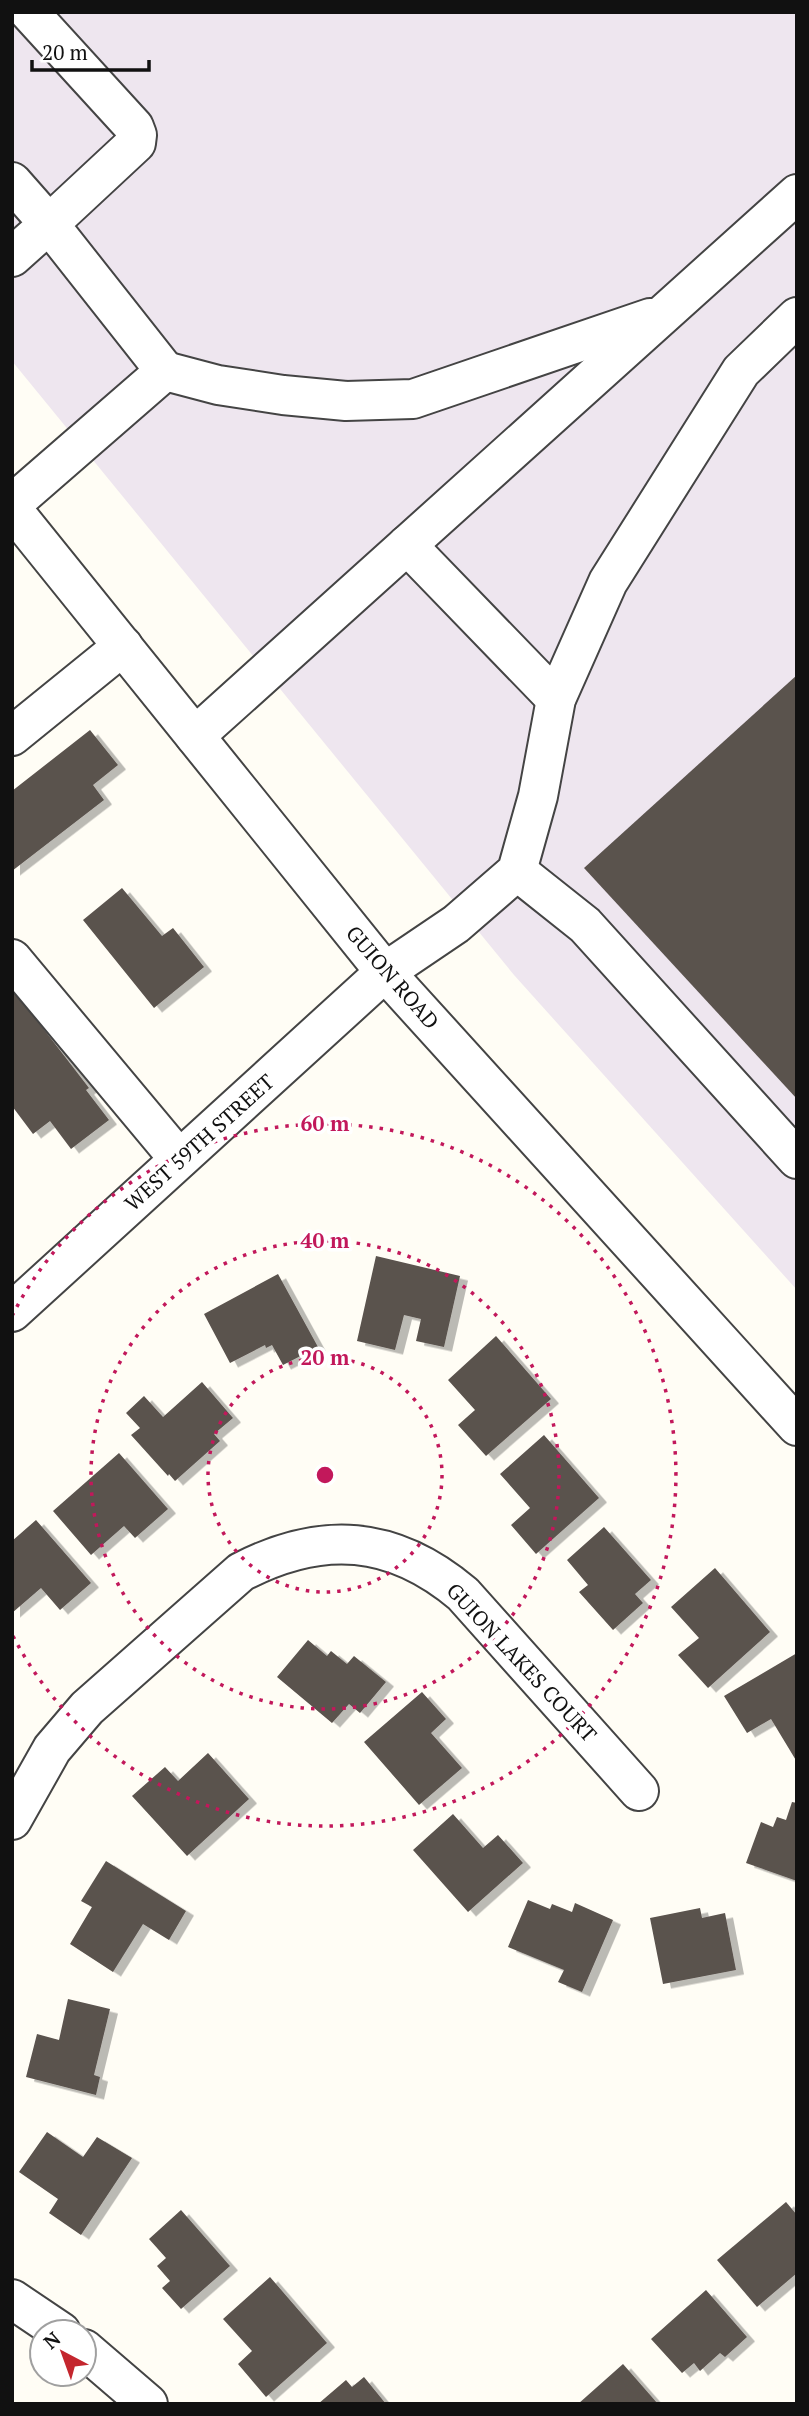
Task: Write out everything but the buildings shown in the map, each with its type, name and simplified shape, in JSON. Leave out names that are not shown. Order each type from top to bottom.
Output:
[{"type":"street","points":[[12,257],[131,148],[136,143],[137,135],[134,127],[29,12]]},
{"type":"street","points":[[12,182],[49,224],[165,371],[218,385],[346,401],[413,398],[666,312]]},
{"type":"street","points":[[195,736],[797,194]]},
{"type":"street","points":[[797,317],[741,371],[608,582],[556,699],[538,796],[517,871],[585,925],[797,1159]]},
{"type":"street","points":[[12,506],[165,371]]},
{"type":"street","name":"GUION ROAD","points":[[12,506],[385,972],[797,1426]]},
{"type":"street","points":[[407,545],[556,699]]},
{"type":"street","points":[[12,736],[123,646]]},
{"type":"street","name":"WEST 59TH STREET","points":[[12,1312],[385,972],[456,924],[517,871]]},
{"type":"street","points":[[12,959],[179,1159]]},
{"type":"street","name":"GUION LAKES COURT","points":[[12,1820],[52,1749],[87,1708],[241,1572],[266,1559],[306,1547],[334,1543],[363,1545],[404,1556],[441,1575],[456,1588],[639,1791]]},
{"type":"street","points":[[12,2299],[40,2318]]},
{"type":"street","points":[[98,2361],[148,2404]]},
{"type":"shaded area","points":[[12,12],[797,12],[797,1290],[514,975],[12,361]]}]
